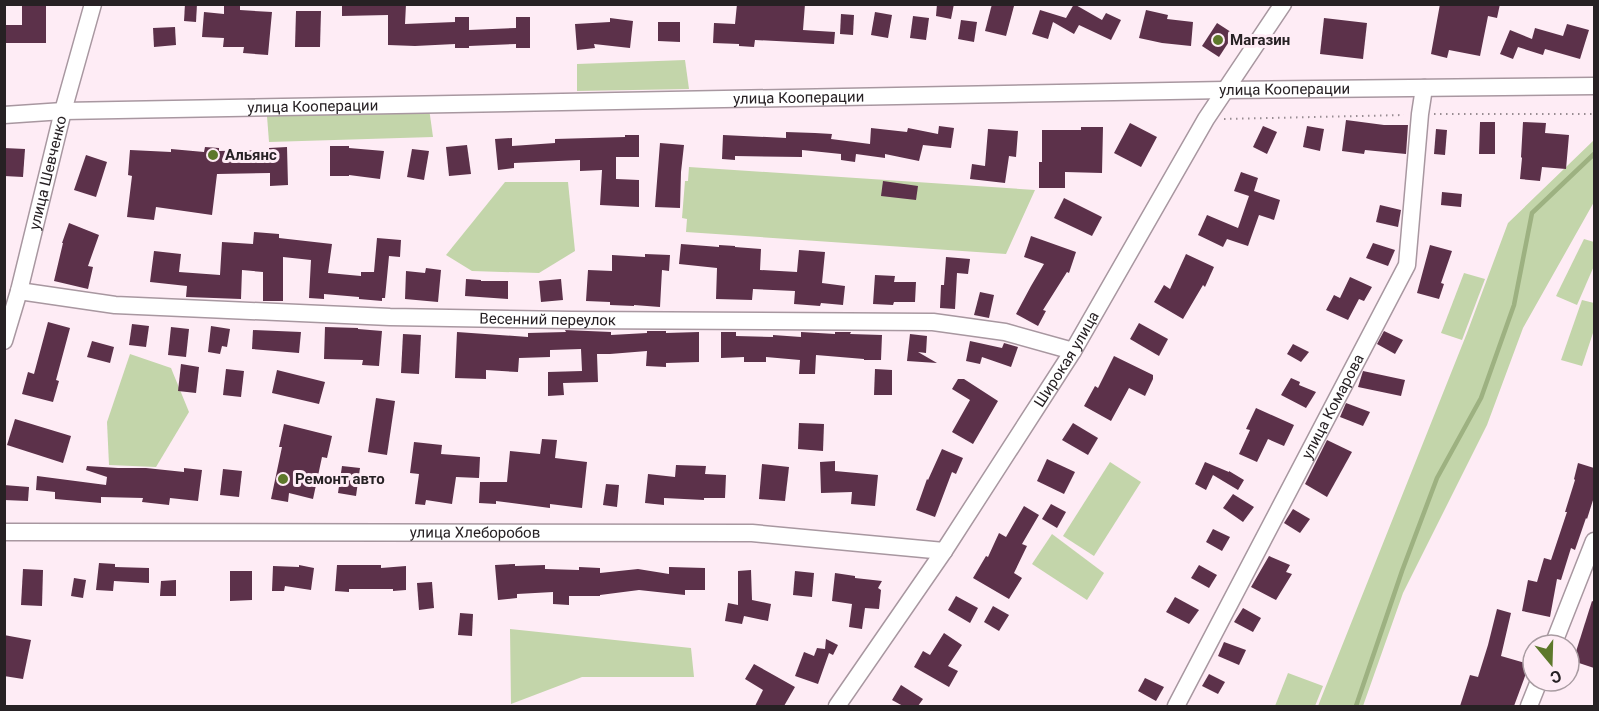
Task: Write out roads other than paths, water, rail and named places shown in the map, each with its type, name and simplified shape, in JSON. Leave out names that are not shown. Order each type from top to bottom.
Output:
[{"type":"street","name":"улица Шевченко","points":[[4,341],[20,291],[63,111],[93,4]]},
{"type":"street","name":"Широкая улица","points":[[837,706],[944,551],[1073,351],[1206,119],[1283,4]]},
{"type":"street","name":"улица Кооперации","points":[[4,115],[63,111],[1226,90],[1594,86]]},
{"type":"street","name":"улица Комарова","points":[[1176,706],[1407,265],[1424,88]]},
{"type":"street","name":"Весенний переулок","points":[[20,291],[115,306],[390,317],[933,322],[1005,332],[1073,351]]},
{"type":"street","name":"улица Хлеборобов","points":[[4,532],[752,533],[944,551]]},
{"type":"street","points":[[1558,633],[1594,541]]},
{"type":"waterway","points":[[1356,706],[1402,571],[1437,478],[1481,398],[1514,305],[1532,213],[1594,154]]},
{"type":"place","name":"Магазин","points":[[1218,40]]},
{"type":"place","name":"Альянс","points":[[213,155]]},
{"type":"place","name":"Ремонт авто","points":[[283,479]]}]
